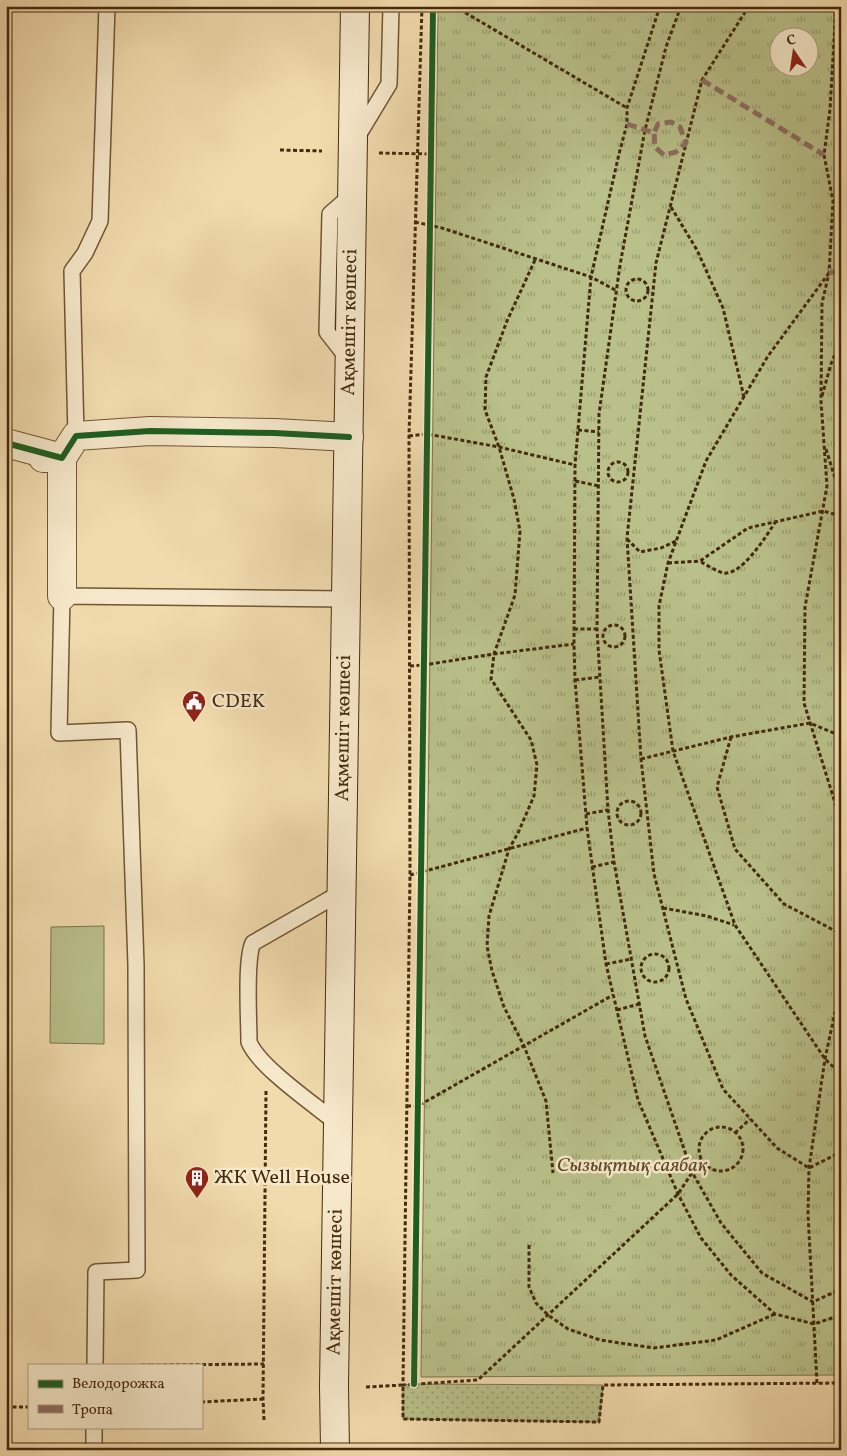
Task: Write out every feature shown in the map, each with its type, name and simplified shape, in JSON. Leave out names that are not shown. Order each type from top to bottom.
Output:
[{"type":"main road","name":"Ақмешіт көшесі","points":[[335,1450],[338,1124],[355,6]]},
{"type":"main road","points":[[6,459],[150,431],[275,433],[349,437]]},
{"type":"main road","points":[[6,443],[69,447]]},
{"type":"main road","points":[[62,596],[69,447]]},
{"type":"lane","points":[[69,447],[72,271],[85,253],[100,221],[107,6]]},
{"type":"lane","points":[[353,143],[389,84],[391,6]]},
{"type":"lane","points":[[95,1364],[96,1272],[137,1270],[136,965],[128,730],[59,732],[62,596],[346,599]]},
{"type":"lane","points":[[338,1124],[266,1066],[252,1050],[249,1042],[250,949],[253,943],[342,892]]},
{"type":"lane","points":[[94,1428],[94,1450]]},
{"type":"path","points":[[422,6],[409,436],[410,875],[403,1419],[599,1422],[603,1385],[841,1383]]},
{"type":"path","points":[[454,6],[627,108]]},
{"type":"path","points":[[660,6],[627,108],[627,124],[592,277],[578,430],[575,481],[575,680],[592,867],[606,964],[638,1100],[678,1194],[701,1238],[731,1275],[775,1314],[814,1324],[841,1315]]},
{"type":"path","points":[[680,6],[666,46],[645,130],[616,291],[599,414],[597,630],[608,810],[614,862],[645,1036],[692,1172],[721,1223],[762,1273],[813,1302]]},
{"type":"path","points":[[749,6],[702,80],[656,263],[627,538],[642,759],[654,874],[686,999],[723,1089],[777,1148],[809,1168]]},
{"type":"path","points":[[836,6],[830,109],[824,154],[833,201],[829,273],[822,303],[821,401],[827,486],[805,607],[804,703],[841,822]]},
{"type":"path","points":[[430,163],[431,144]]},
{"type":"path","points":[[280,150],[322,151]]},
{"type":"path","points":[[379,153],[430,154]]},
{"type":"path","points":[[670,206],[697,250],[723,308],[744,397]]},
{"type":"path","points":[[429,235],[430,216]]},
{"type":"path","points":[[415,222],[592,277],[616,291]]},
{"type":"path","points":[[535,260],[507,321],[486,377],[485,410],[499,447],[514,499],[520,531],[515,595],[494,654],[491,679],[531,740],[538,765],[534,796],[518,833],[509,848],[489,916],[487,946],[492,971],[504,1006],[524,1046],[546,1101],[553,1173]]},
{"type":"path","points":[[829,273],[768,356],[706,461],[668,563],[658,606],[659,650],[673,751],[735,925],[825,1059],[841,1074]]},
{"type":"path","points":[[634,279],[640,279],[648,287],[648,293],[640,301],[634,301],[626,293],[626,287],[634,279]]},
{"type":"path","points":[[617,286],[626,287]]},
{"type":"path","points":[[648,293],[653,294]]},
{"type":"path","points":[[821,401],[831,364],[841,339]]},
{"type":"path","points":[[427,424],[427,444]]},
{"type":"path","points":[[578,430],[599,432]]},
{"type":"path","points":[[409,436],[427,434],[499,447],[576,465]]},
{"type":"path","points":[[824,444],[835,478],[841,486]]},
{"type":"path","points":[[615,462],[621,462],[628,471],[626,477],[621,482],[615,482],[610,478],[608,472],[609,466],[615,462]]},
{"type":"path","points":[[628,471],[634,472]]},
{"type":"path","points":[[599,472],[608,472]]},
{"type":"path","points":[[575,481],[599,486]]},
{"type":"path","points":[[668,563],[700,561],[748,528],[823,511],[841,516]]},
{"type":"path","points":[[700,561],[723,573],[734,570],[748,559],[776,522]]},
{"type":"path","points":[[627,538],[640,552],[661,548],[676,541]]},
{"type":"path","points":[[613,624],[624,630],[626,635],[625,641],[616,648],[610,647],[605,643],[603,637],[604,631],[613,624]]},
{"type":"path","points":[[574,629],[604,631]]},
{"type":"path","points":[[626,635],[633,635]]},
{"type":"path","points":[[410,666],[424,666],[494,654],[574,644]]},
{"type":"path","points":[[424,656],[424,675]]},
{"type":"path","points":[[575,680],[600,677]]},
{"type":"path","points":[[642,759],[731,737],[810,723],[841,736]]},
{"type":"path","points":[[731,737],[717,787],[735,849],[784,904],[841,934]]},
{"type":"path","points":[[627,801],[633,801],[641,810],[640,817],[631,825],[625,824],[617,815],[621,804],[627,801]]},
{"type":"path","points":[[586,814],[608,810]]},
{"type":"path","points":[[641,810],[647,810]]},
{"type":"path","points":[[609,817],[617,815]]},
{"type":"path","points":[[410,875],[587,828]]},
{"type":"path","points":[[592,867],[614,862]]},
{"type":"path","points":[[421,883],[422,864]]},
{"type":"path","points":[[662,908],[707,916],[735,925]]},
{"type":"path","points":[[651,954],[658,954],[665,958],[669,964],[669,972],[665,978],[658,982],[651,983],[644,979],[640,972],[640,964],[644,958],[651,954]]},
{"type":"path","points":[[606,964],[631,959]]},
{"type":"path","points":[[669,964],[677,963]]},
{"type":"path","points":[[634,975],[640,972]]},
{"type":"path","points":[[817,1383],[808,1214],[809,1168],[825,1059],[841,984]]},
{"type":"path","points":[[407,1106],[418,1106],[613,995]]},
{"type":"path","points":[[616,1010],[639,1004]]},
{"type":"path","points":[[264,1420],[266,1066]]},
{"type":"path","points":[[418,1096],[418,1116]]},
{"type":"path","points":[[735,1133],[750,1118]]},
{"type":"path","points":[[719,1128],[728,1129],[735,1133],[741,1140],[743,1148],[738,1164],[731,1169],[722,1171],[714,1170],[707,1166],[701,1159],[699,1151],[704,1135],[711,1130],[719,1128]]},
{"type":"path","points":[[809,1168],[841,1152]]},
{"type":"path","points":[[366,1387],[478,1380],[678,1194],[701,1159]]},
{"type":"path","points":[[529,1245],[529,1287],[536,1303],[548,1315],[568,1329],[600,1340],[654,1348],[716,1340],[775,1314]]},
{"type":"path","points":[[813,1302],[841,1289]]},
{"type":"path","points":[[202,1365],[264,1364]]},
{"type":"path","points":[[414,1384],[415,1374]]},
{"type":"path","points":[[202,1402],[263,1398]]},
{"type":"path","points":[[6,1407],[28,1407]]},
{"type":"green space","name":"Сызықтық саябақ","points":[[438,6],[841,6],[841,1375],[421,1377]]},
{"type":"green space","points":[[104,926],[104,1044],[50,1043],[51,927]]},
{"type":"green space","points":[[403,1385],[603,1385],[599,1422],[403,1419]]},
{"type":"marked path","points":[[702,80],[824,155]]},
{"type":"marked path","points":[[627,124],[654,133],[658,124],[671,122],[680,127],[686,143],[676,152],[664,155],[655,147],[654,133]]},
{"type":"marked path","points":[[829,273],[841,270]]},
{"type":"cycle path","points":[[414,1384],[433,6]]},
{"type":"cycle path","points":[[6,443],[62,458],[76,436],[150,431],[275,433],[349,437]]},
{"type":"place","name":"CDEK","points":[[194,723]]},
{"type":"place","name":"ЖК Well House","points":[[197,1199]]}]
